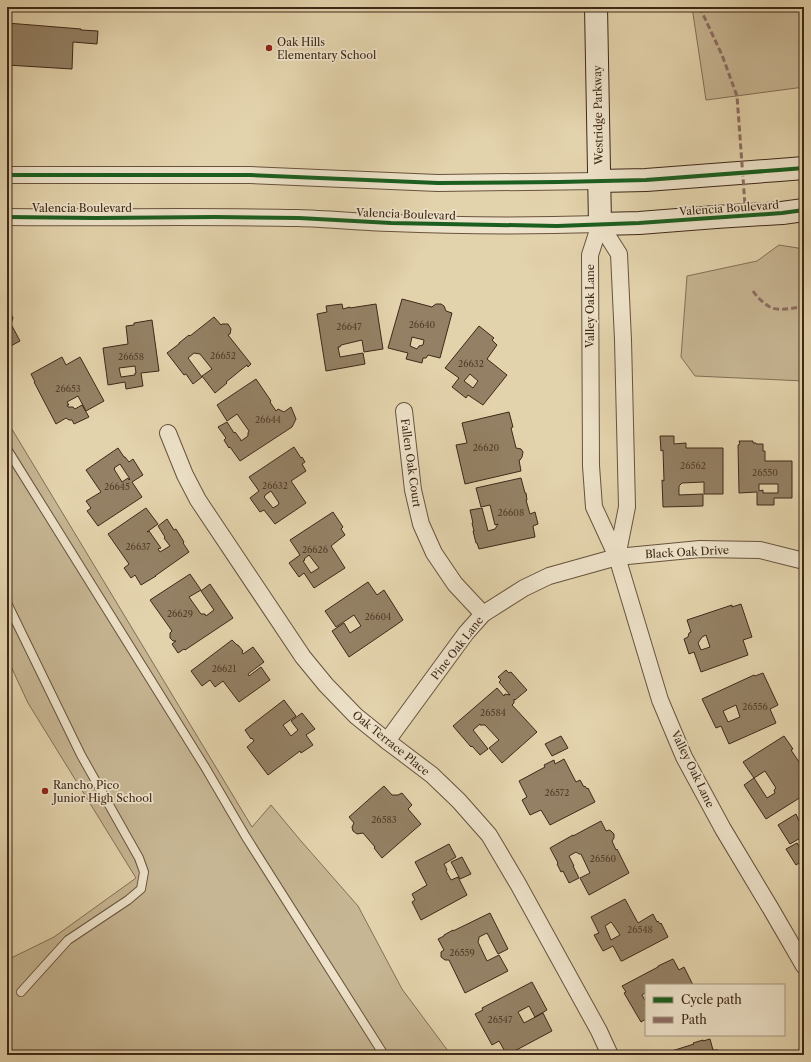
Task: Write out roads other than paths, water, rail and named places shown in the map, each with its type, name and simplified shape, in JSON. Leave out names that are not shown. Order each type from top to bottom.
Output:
[{"type":"street","name":"Westridge Parkway","points":[[596,7],[600,224]]},
{"type":"street","points":[[7,175],[250,176],[438,183],[558,182],[646,180],[804,168]]},
{"type":"street","name":"Valencia Boulevard","points":[[7,217],[299,218],[391,223],[557,226],[639,223],[782,213],[804,210]]},
{"type":"street","name":"Valley Oak Lane","points":[[600,224],[590,255],[591,466],[594,507],[617,557],[660,700],[684,757],[723,829],[804,966]]},
{"type":"street","name":"Valley Oak Lane","points":[[600,224],[619,254],[623,340],[627,507],[617,557]]},
{"type":"street","name":"Fallen Oak Court","points":[[404,411],[413,490],[422,524],[434,553],[456,584],[483,614]]},
{"type":"street","name":"Oak Terrace Place","points":[[168,433],[185,475],[198,500],[303,657],[326,685],[356,716],[432,775],[459,801],[489,835],[530,905],[599,1031],[610,1055]]},
{"type":"street","name":"Black Oak Drive","points":[[617,557],[700,549],[760,550],[804,561]]},
{"type":"street","name":"Pine Oak Lane","points":[[387,741],[466,633],[483,614],[524,588],[549,576],[617,557]]},
{"type":"lane","points":[[7,449],[205,767],[246,837],[384,1055]]},
{"type":"lane","points":[[7,603],[81,755],[139,858],[144,872],[141,889],[128,900],[68,940],[21,992]]},
{"type":"place","name":"Oak Hills Elementary School","points":[[269,48]]},
{"type":"place","name":"Rancho Pico Junior High School","points":[[45,791]]}]
